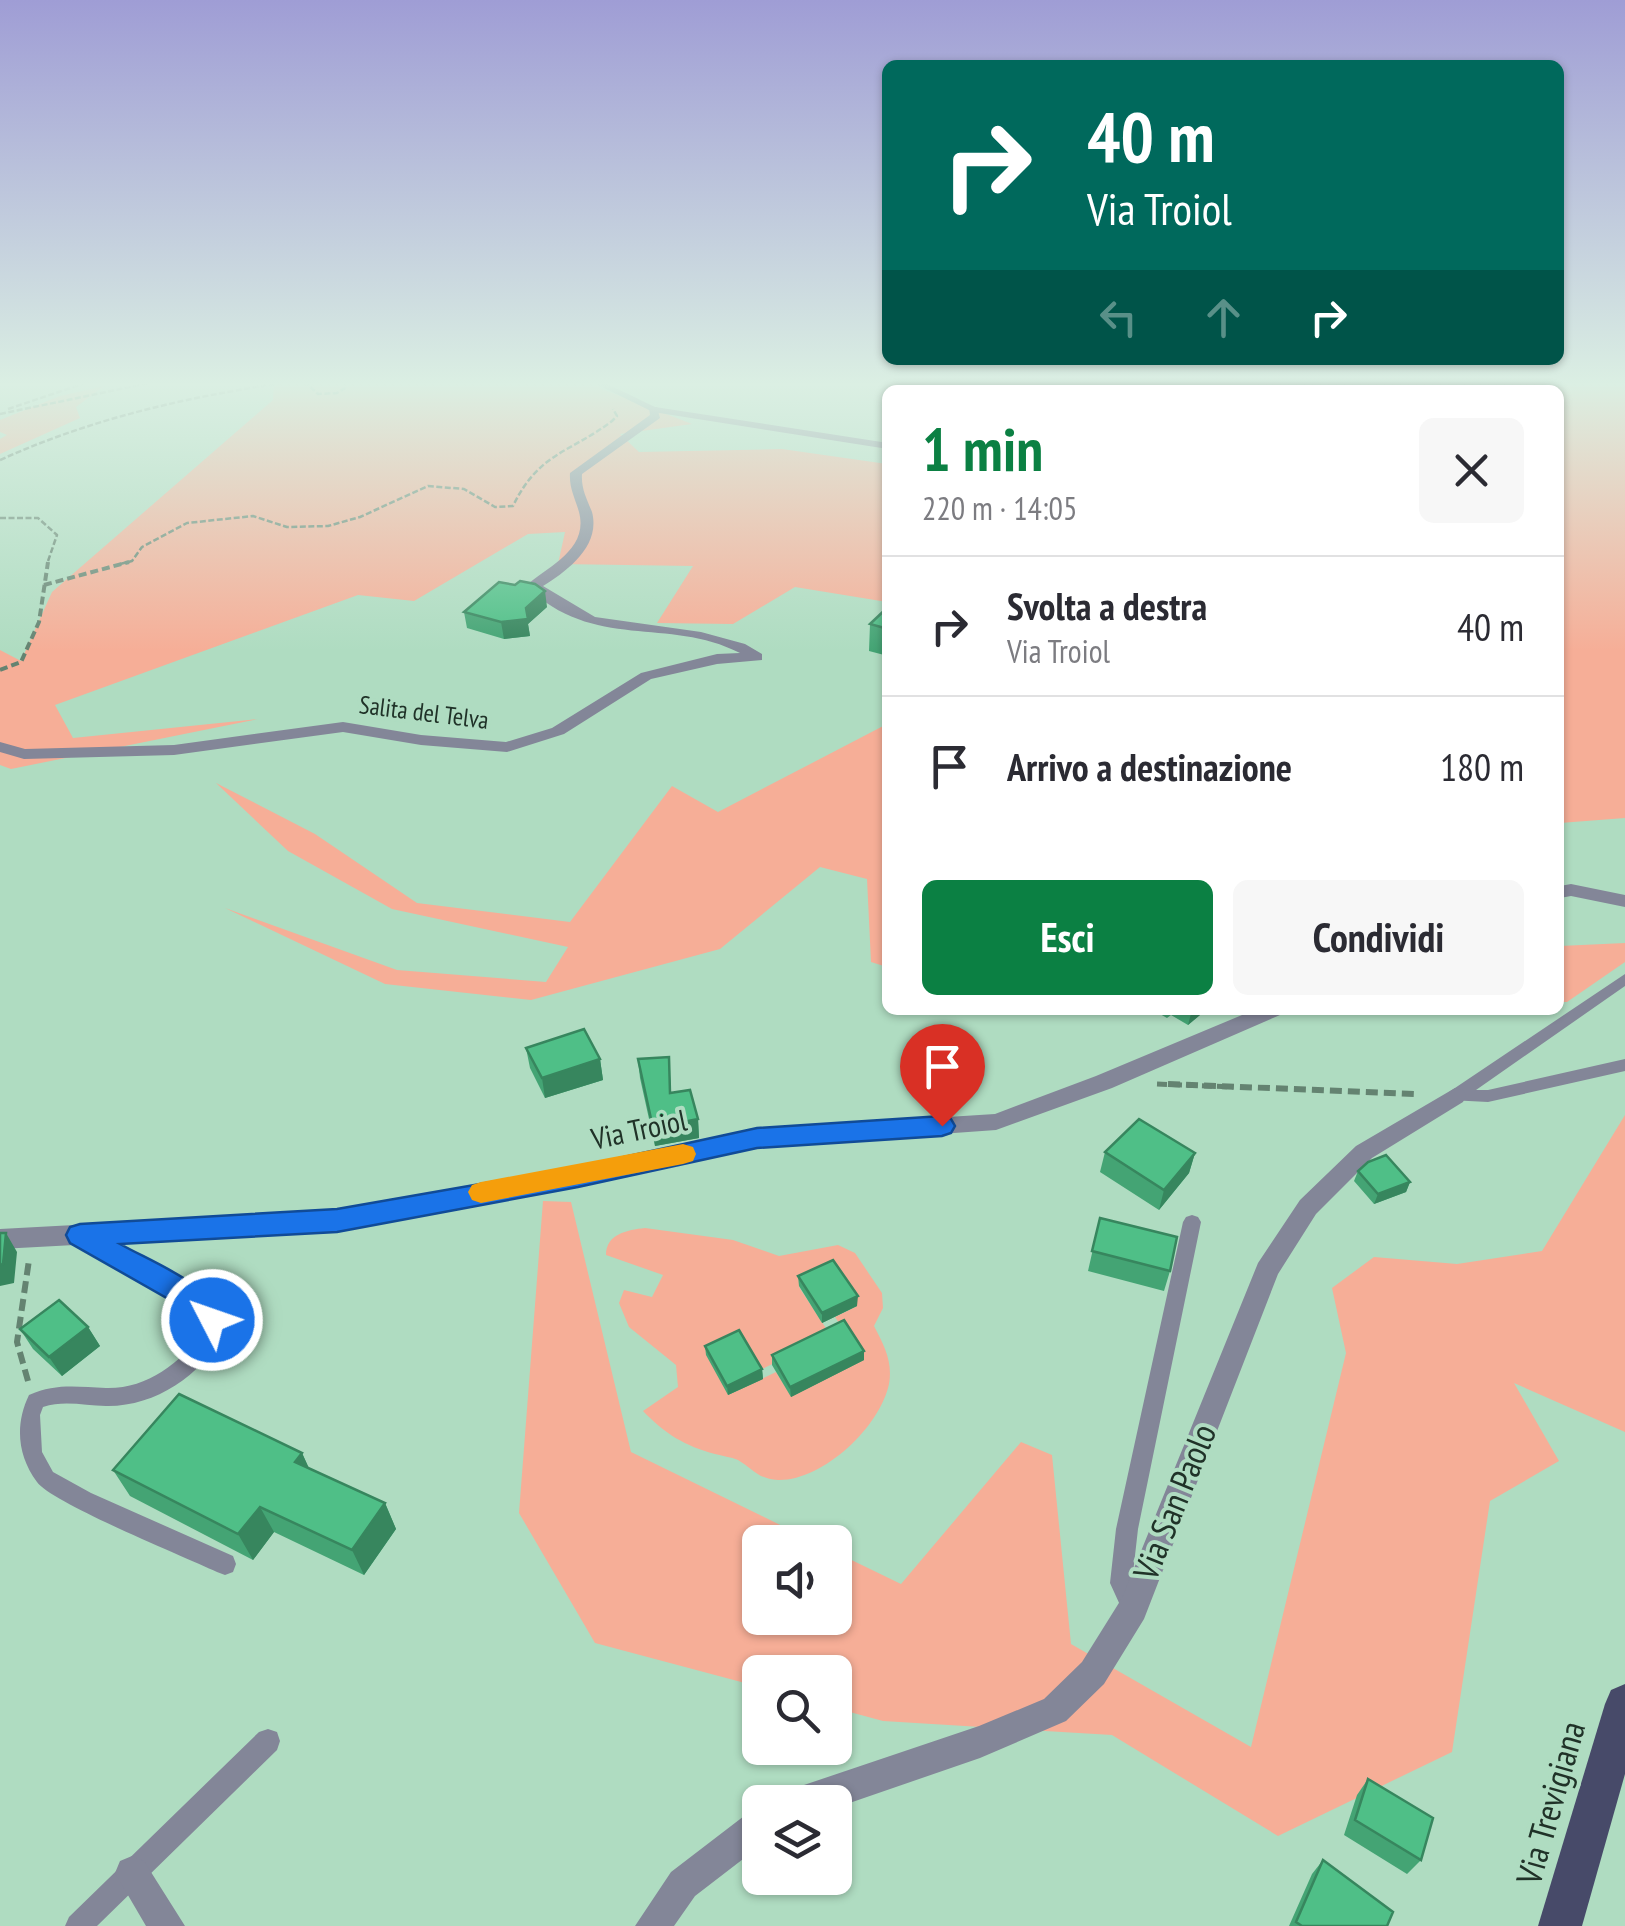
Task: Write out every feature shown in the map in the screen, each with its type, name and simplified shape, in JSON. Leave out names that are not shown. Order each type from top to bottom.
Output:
[{"type":"main road","name":"Via Trevigiana","points":[[1560,1926],[1625,1704]]},
{"type":"street","name":"Salita del Telva","points":[[0,748],[24,754],[174,750],[343,727],[421,740],[507,747],[558,731],[646,676],[718,659],[757,656],[721,639],[600,623],[569,613],[533,586],[569,559],[586,535],[587,518],[577,495],[576,474],[580,471]]},
{"type":"street","points":[[1564,891],[1625,901]]},
{"type":"street","name":"Via Troiol","points":[[0,1239],[337,1220],[578,1177],[757,1138],[996,1122],[1104,1082],[1261,1015]]},
{"type":"street","name":"Via San Paolo","points":[[852,1786],[980,1742],[1054,1710],[1093,1673],[1133,1608],[1267,1270],[1308,1207],[1364,1152],[1455,1096]]},
{"type":"street","points":[[653,1926],[682,1884],[742,1838]]},
{"type":"street","points":[[132,1874],[167,1926]]},
{"type":"lane","points":[[1455,1096],[1625,979]]},
{"type":"lane","points":[[1455,1096],[1488,1096],[1625,1065]]},
{"type":"lane","points":[[1133,1608],[1121,1583],[1127,1529],[1192,1222]]},
{"type":"lane","points":[[80,1235],[190,1299],[212,1320],[213,1334],[176,1376],[154,1386],[113,1398],[62,1392],[36,1401],[30,1415],[32,1453],[46,1479],[225,1564]]},
{"type":"lane","points":[[78,1926],[268,1741]]},
{"type":"path","points":[[44,585],[132,562],[142,547],[187,522],[253,516],[260,521],[306,528],[353,520],[375,506],[430,486],[472,491],[488,506],[504,509],[513,506],[522,484],[538,471]]},
{"type":"path","points":[[0,518],[38,518],[58,534],[39,622],[21,662],[0,670]]},
{"type":"path","points":[[1104,1082],[1455,1096]]},
{"type":"path","points":[[33,1238],[16,1342],[36,1401]]},
{"type":"shaded area","points":[[191,471],[882,471],[882,601],[795,587],[733,624],[657,623],[693,566],[558,564],[565,532],[528,534],[414,601],[358,595],[55,705],[73,738],[258,719],[11,769],[0,765],[0,650],[21,661],[52,592]]},
{"type":"shaded area","points":[[1564,471],[1625,471],[1625,818],[1564,823]]},
{"type":"shaded area","points":[[882,727],[882,965],[871,962],[867,879],[820,867],[720,949],[531,1000],[385,984],[225,908],[397,970],[546,982],[568,947],[392,909],[288,851],[216,783],[315,834],[417,903],[570,922],[672,786],[718,812]]},
{"type":"shaded area","points":[[1625,943],[1625,962],[1564,1002],[1564,946]]},
{"type":"shaded area","points":[[1625,1115],[1625,1432],[1514,1383],[1559,1461],[1490,1501],[1452,1752],[1278,1836],[1112,1735],[883,1721],[852,1713],[852,1655],[742,1655],[742,1682],[595,1643],[519,1513],[543,1201],[571,1202],[631,1452],[780,1525],[742,1525],[742,1635],[852,1635],[852,1560],[901,1584],[1021,1442],[1052,1455],[1071,1644],[1251,1747],[1346,1353],[1332,1288],[1374,1257],[1457,1264],[1542,1251]]},
{"type":"shaded area","points":[[645,1228],[733,1240],[779,1256],[838,1245],[855,1253],[882,1293],[883,1308],[874,1326],[890,1368],[883,1401],[862,1434],[813,1471],[778,1480],[761,1476],[738,1460],[685,1443],[651,1419],[643,1411],[678,1387],[676,1365],[629,1327],[619,1303],[624,1290],[652,1297],[663,1275],[606,1255],[614,1238]],"holes":[[[799,1287],[857,1306],[835,1317],[863,1360],[791,1396],[776,1372],[728,1395],[758,1371],[831,1336]]]},
{"type":"building","points":[[520,581],[545,591],[526,608],[528,619],[501,622],[464,612],[499,582],[515,585]]},
{"type":"building","points":[[882,613],[882,627],[870,624]]},
{"type":"building","points":[[584,1029],[600,1059],[542,1078],[526,1048]]},
{"type":"building","points":[[669,1057],[670,1093],[690,1090],[698,1119],[653,1128],[638,1059]]},
{"type":"building","points":[[1139,1119],[1195,1153],[1164,1190],[1105,1152]]},
{"type":"building","points":[[1386,1155],[1410,1182],[1378,1194],[1358,1171]]},
{"type":"building","points":[[1100,1218],[1177,1237],[1170,1271],[1092,1251]]},
{"type":"building","points":[[0,1233],[6,1233],[0,1265]]},
{"type":"building","points":[[833,1260],[858,1296],[822,1313],[798,1276]]},
{"type":"building","points":[[59,1300],[88,1327],[49,1357],[20,1329]]},
{"type":"building","points":[[844,1320],[864,1351],[790,1387],[772,1355]]},
{"type":"building","points":[[739,1330],[762,1369],[727,1386],[705,1346]]},
{"type":"building","points":[[179,1394],[302,1453],[295,1462],[385,1503],[352,1550],[260,1507],[238,1534],[113,1470]]},
{"type":"building","points":[[1368,1779],[1433,1818],[1421,1860],[1355,1820]]},
{"type":"building","points":[[1323,1860],[1393,1912],[1387,1926],[1302,1926],[1296,1922]]},
{"type":"slow traffic","points":[[481,1192],[578,1177],[683,1154]]},
{"type":"route","points":[[212,1320],[180,1292],[80,1235],[337,1220],[578,1177],[757,1138],[942,1126]]}]
